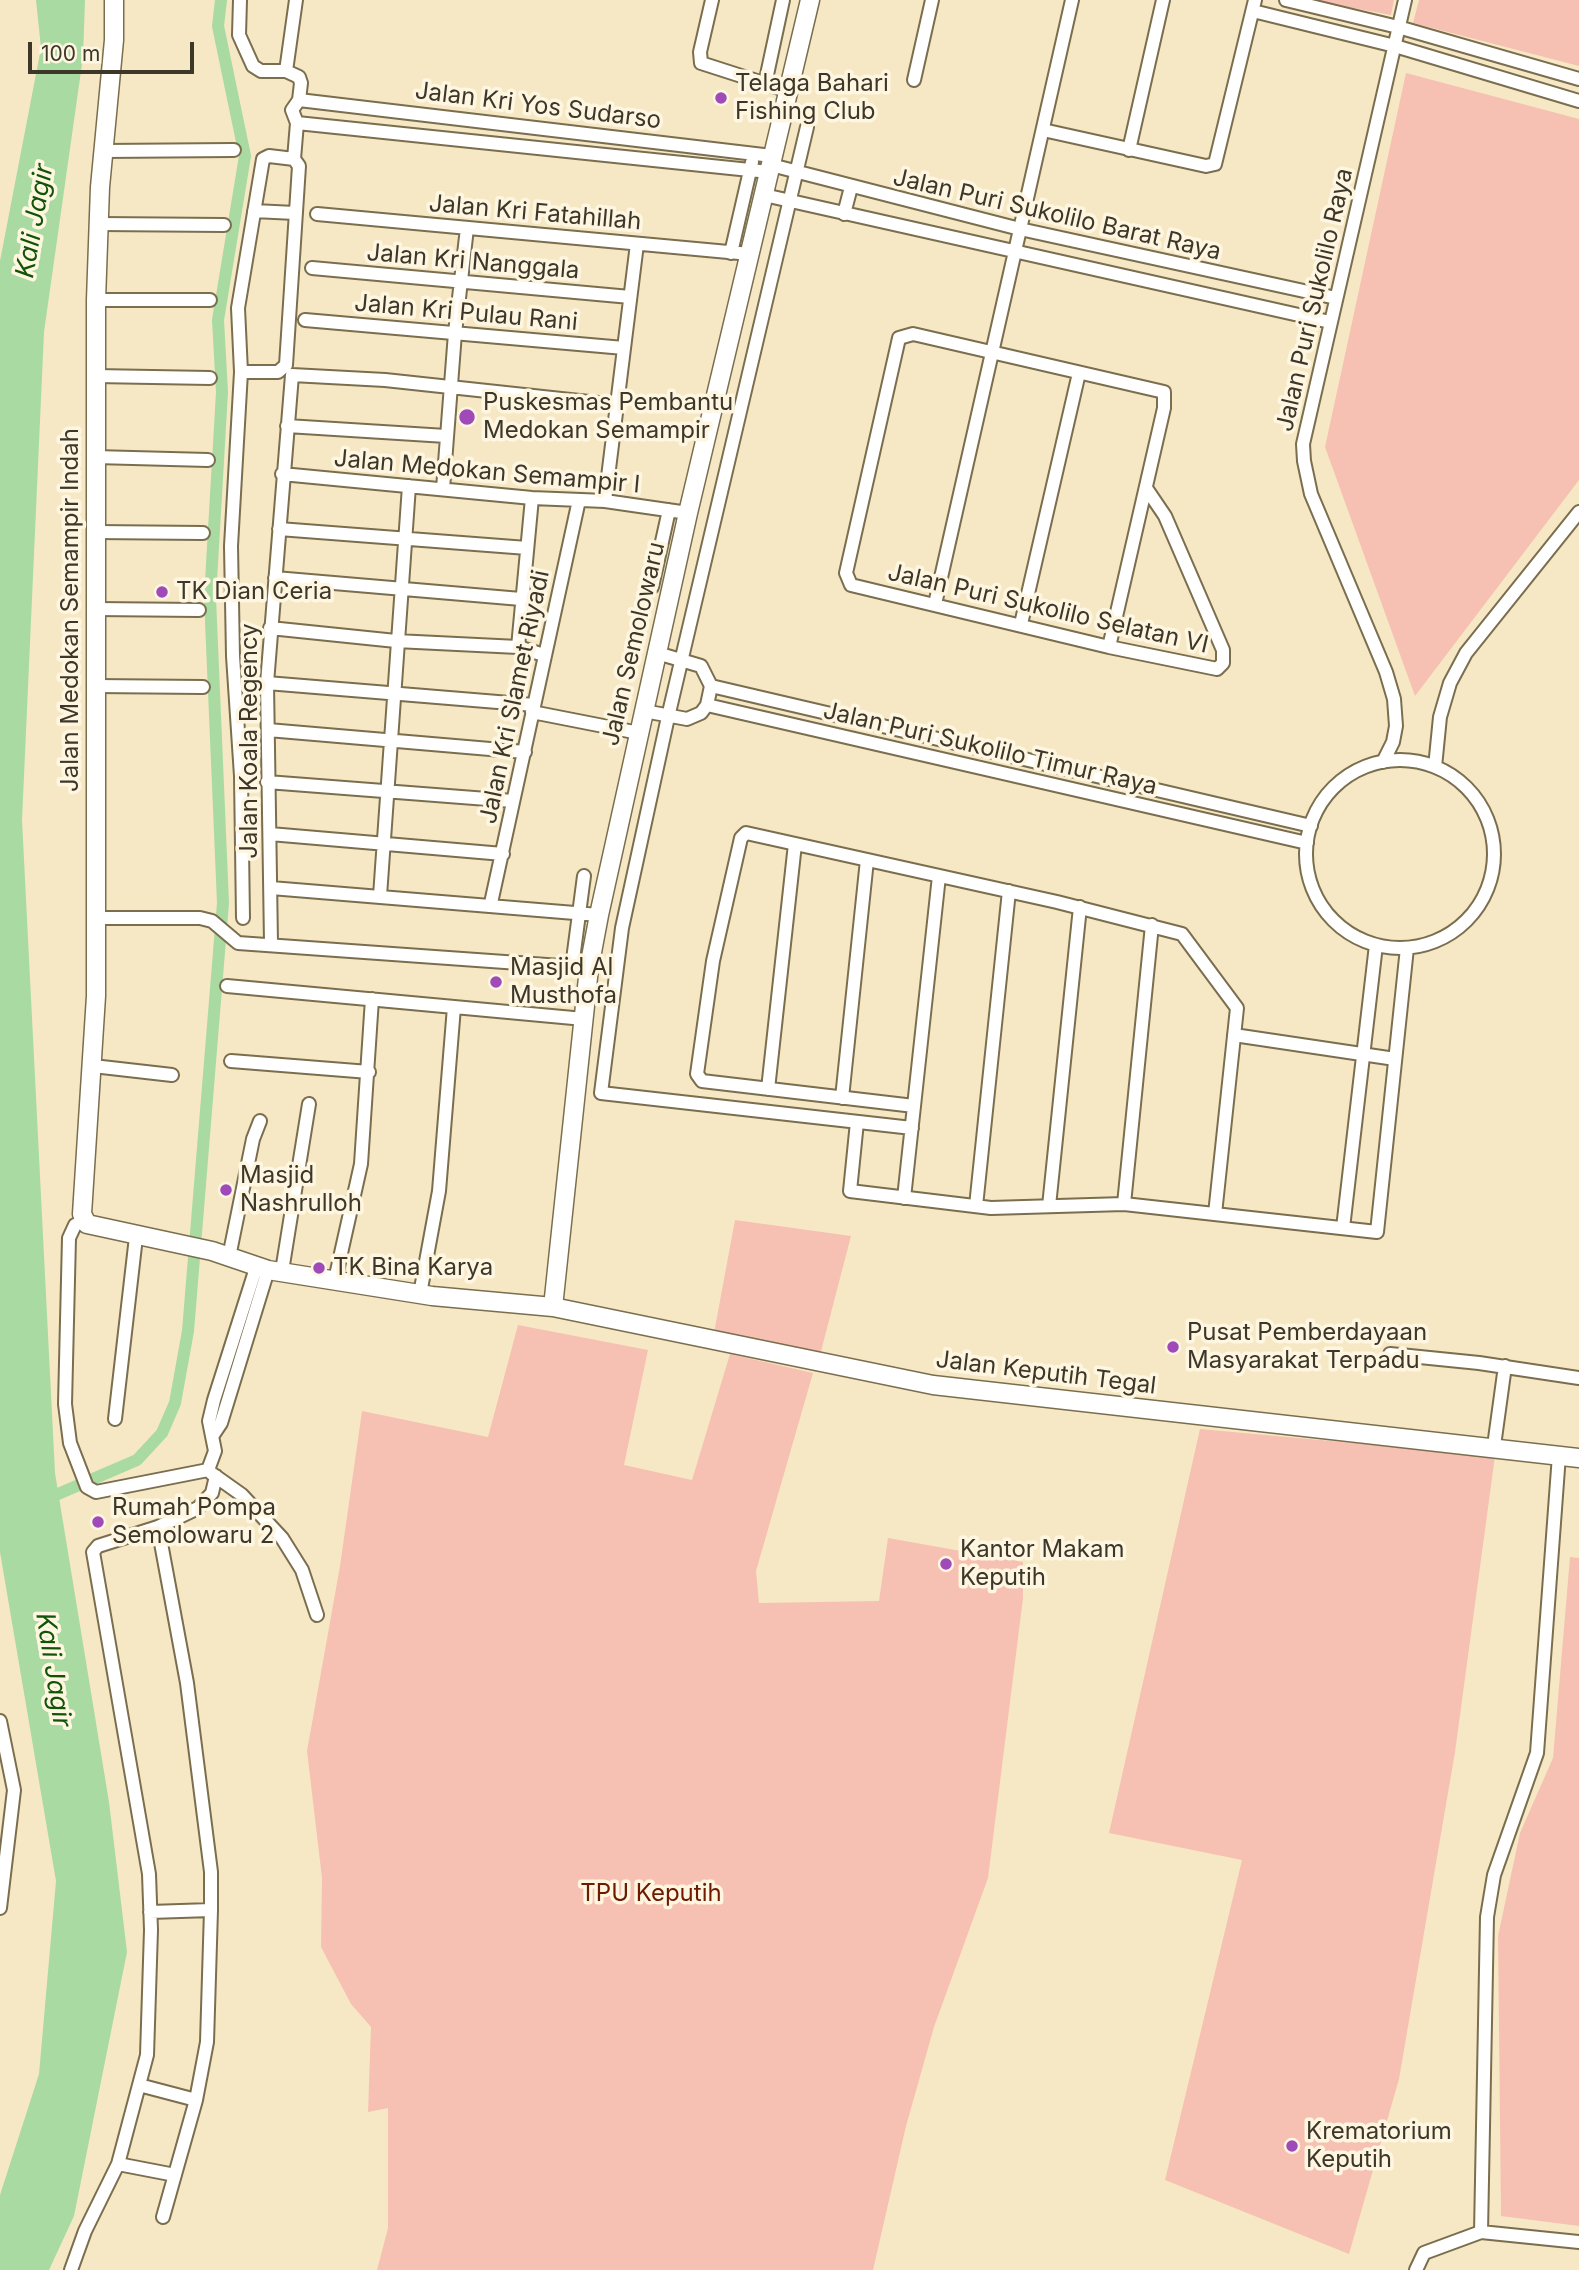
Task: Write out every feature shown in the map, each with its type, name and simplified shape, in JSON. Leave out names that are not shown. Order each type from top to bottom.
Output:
[{"type":"main road","name":"Jalan Medokan Semampir Indah","points":[[84,1221],[82,1214],[93,1066],[96,918],[96,300],[103,150],[114,40],[114,0]]},
{"type":"main road","name":"Jalan Semolowaru","points":[[554,1307],[584,1019],[581,968],[599,915],[639,733],[661,654],[688,513],[750,254],[777,198],[776,165],[788,91],[810,0]]},
{"type":"main road","name":"Jalan Keputih Tegal","points":[[84,1221],[95,1227],[136,1237],[212,1251],[269,1270],[420,1294],[554,1307],[933,1385],[1494,1446],[1579,1458]]},
{"type":"street","points":[[240,0],[239,35],[253,66],[261,71],[286,71],[300,79],[299,100]]},
{"type":"street","points":[[286,71],[296,0]]},
{"type":"street","points":[[712,0],[700,52],[701,63],[788,91]]},
{"type":"street","points":[[765,84],[783,0]]},
{"type":"street","points":[[914,80],[932,0]]},
{"type":"street","points":[[935,604],[1072,0]]},
{"type":"street","points":[[1129,150],[1163,0]]},
{"type":"street","points":[[1286,0],[1398,27],[1579,79]]},
{"type":"street","name":"Jalan Puri Sukolilo Raya","points":[[1383,762],[1393,742],[1396,726],[1394,699],[1386,672],[1311,494],[1303,444],[1405,0]]},
{"type":"street","points":[[1043,130],[1206,166],[1215,164],[1254,4],[1330,31],[1395,46],[1579,101]]},
{"type":"street","points":[[1330,31],[1336,13]]},
{"type":"street","points":[[1539,91],[1546,70]]},
{"type":"street","name":"Jalan Kri Yos Sudarso","points":[[299,100],[623,136],[776,165]]},
{"type":"street","name":"Jalan Koala Regency","points":[[271,943],[267,682],[291,378],[297,123],[292,110],[299,100]]},
{"type":"street","points":[[412,134],[414,112]]},
{"type":"street","name":"Jalan Kri Yos Sudarso","points":[[297,123],[751,168],[776,165]]},
{"type":"street","points":[[807,127],[776,165],[777,198],[622,928],[601,1093],[912,1128]]},
{"type":"street","points":[[621,155],[623,136]]},
{"type":"street","points":[[103,150],[234,150]]},
{"type":"street","points":[[243,918],[241,776],[233,656],[231,546],[242,372],[238,308],[263,159],[269,156],[296,161]]},
{"type":"street","points":[[731,253],[751,168],[776,165]]},
{"type":"street","name":"Jalan Puri Sukolilo Barat Raya","points":[[776,165],[851,187],[1020,229],[1265,285],[1336,298]]},
{"type":"street","points":[[844,214],[851,187]]},
{"type":"street","name":"Jalan Puri Sukolilo Barat Raya","points":[[777,198],[1260,304],[1330,322]]},
{"type":"street","points":[[254,211],[295,213]]},
{"type":"street","name":"Jalan Kri Fatahillah","points":[[317,214],[750,254]]},
{"type":"street","points":[[99,224],[224,225]]},
{"type":"street","points":[[443,489],[450,387],[467,228]]},
{"type":"street","points":[[606,500],[637,244]]},
{"type":"street","name":"Jalan Kri Nanggala","points":[[312,268],[630,297]]},
{"type":"street","points":[[1260,304],[1265,285]]},
{"type":"street","points":[[96,300],[210,300]]},
{"type":"street","name":"Jalan Kri Pulau Rani","points":[[305,320],[624,348]]},
{"type":"street","name":"Jalan Puri Sukolilo Selatan VI","points":[[991,351],[913,334],[899,338],[845,573],[851,585],[1109,647],[1213,669],[1220,668],[1223,663],[1223,650],[1166,516],[1146,488]]},
{"type":"street","points":[[991,351],[1164,392],[1164,408],[1109,647]]},
{"type":"street","points":[[242,372],[290,370],[617,405]]},
{"type":"street","points":[[1021,624],[1079,373]]},
{"type":"street","points":[[95,376],[210,378]]},
{"type":"street","points":[[287,426],[446,436]]},
{"type":"street","points":[[95,457],[208,460]]},
{"type":"street","name":"Jalan Medokan Semampir I","points":[[282,474],[532,498],[606,500],[688,513]]},
{"type":"street","points":[[380,896],[408,486]]},
{"type":"street","points":[[518,648],[532,498]]},
{"type":"street","name":"Jalan Kri Slamet Riyadi","points":[[491,903],[579,499]]},
{"type":"street","points":[[652,586],[670,510]]},
{"type":"street","points":[[1435,767],[1440,716],[1450,683],[1466,653],[1579,512]]},
{"type":"street","points":[[279,529],[527,548]]},
{"type":"street","points":[[95,533],[204,533]]},
{"type":"street","points":[[275,578],[521,599]]},
{"type":"street","points":[[95,609],[199,610]]},
{"type":"street","points":[[271,628],[396,641],[518,648],[544,655]]},
{"type":"street","points":[[647,712],[687,719],[701,713],[707,705],[711,686],[701,666],[661,654]]},
{"type":"street","points":[[267,682],[394,692],[533,709],[639,733]]},
{"type":"street","points":[[95,686],[203,687]]},
{"type":"street","name":"Jalan Puri Sukolilo Timur Raya","points":[[711,686],[1311,826]]},
{"type":"street","name":"Jalan Puri Sukolilo Timur Raya","points":[[707,705],[1307,843]]},
{"type":"street","points":[[268,730],[525,752]]},
{"type":"street","points":[[981,768],[987,750]]},
{"type":"street","points":[[1383,762],[1418,762],[1435,767],[1469,790],[1490,827],[1493,869],[1482,898],[1464,924],[1437,940],[1407,948],[1376,945],[1346,931],[1323,907],[1309,876],[1307,843],[1311,826],[1322,803],[1338,784],[1367,766],[1383,762]]},
{"type":"street","points":[[267,782],[513,801]]},
{"type":"street","points":[[914,1106],[702,1081],[696,1074],[713,961],[741,838],[746,833],[1080,907],[1182,934],[1237,1008],[1215,1214]]},
{"type":"street","points":[[270,834],[503,854]]},
{"type":"street","points":[[768,1089],[795,844]]},
{"type":"street","points":[[842,1098],[867,860]]},
{"type":"street","points":[[96,918],[200,918],[212,921],[232,940],[249,944],[271,943],[581,968],[578,912],[584,876]]},
{"type":"street","points":[[904,1198],[939,876]]},
{"type":"street","points":[[271,888],[491,903],[599,915]]},
{"type":"street","points":[[976,1206],[1009,891]]},
{"type":"street","points":[[1049,1206],[1080,907]]},
{"type":"street","points":[[1124,1204],[1152,925]]},
{"type":"street","points":[[1343,1228],[1376,945]]},
{"type":"street","points":[[857,1122],[850,1191],[976,1206],[1124,1204],[1377,1232],[1407,948]]},
{"type":"street","points":[[227,986],[584,1019]]},
{"type":"street","points":[[335,1280],[360,1164],[369,1072],[372,999]]},
{"type":"street","points":[[420,1294],[439,1191],[454,1007]]},
{"type":"street","points":[[1234,1035],[1395,1059]]},
{"type":"street","points":[[231,1061],[369,1072]]},
{"type":"street","points":[[93,1066],[172,1075]]},
{"type":"street","points":[[71,2270],[85,2231],[118,2164],[147,2055],[149,1874],[92,1560],[93,1552],[98,1546],[158,1527],[198,1508],[212,1493],[213,1435],[221,1423],[269,1270],[309,1104]]},
{"type":"street","points":[[229,1257],[253,1139],[260,1121]]},
{"type":"street","points":[[84,1221],[75,1225],[69,1238],[65,1404],[70,1443],[87,1487],[91,1492],[96,1492],[212,1473],[242,1494],[282,1538],[302,1570],[317,1615]]},
{"type":"street","points":[[115,1419],[136,1237]]},
{"type":"street","points":[[1390,1354],[1579,1377]]},
{"type":"street","points":[[1494,1446],[1505,1367]]},
{"type":"street","points":[[1481,2232],[1487,1917],[1494,1875],[1537,1753],[1559,1455]]},
{"type":"street","points":[[158,1527],[187,1684],[211,1872],[207,2042],[196,2100],[163,2217]]},
{"type":"street","points":[[0,1720],[13,1790],[4,1834],[0,1908]]},
{"type":"street","points":[[150,1912],[211,1910]]},
{"type":"street","points":[[139,2085],[196,2100]]},
{"type":"street","points":[[118,2164],[175,2175]]},
{"type":"street","points":[[1416,2270],[1424,2253],[1481,2232],[1579,2242]]},
{"type":"green space","points":[[1310,0],[1394,0],[1391,15]]},
{"type":"green space","points":[[1419,0],[1579,0],[1579,66],[1413,23]]},
{"type":"green space","points":[[1406,73],[1579,119],[1579,480],[1415,696],[1325,447]]},
{"type":"green space","points":[[735,1220],[851,1236],[819,1359],[714,1333]]},
{"type":"green space","name":"TPU Keputih","points":[[518,1325],[648,1350],[624,1465],[692,1480],[730,1354],[813,1373],[756,1571],[759,1603],[879,1601],[888,1538],[1023,1562],[1023,1598],[988,1878],[934,2027],[906,2126],[873,2270],[377,2270],[388,2228],[388,2108],[368,2112],[371,2027],[351,2004],[321,1947],[322,1878],[307,1751],[340,1566],[362,1411],[488,1437]]},
{"type":"green space","points":[[1200,1429],[1495,1456],[1455,1752],[1399,2079],[1349,2254],[1165,2180],[1242,1860],[1109,1833]]},
{"type":"green space","points":[[1570,1557],[1579,1558],[1579,2226],[1501,2216],[1498,1936],[1520,1833],[1553,1758]]},
{"type":"water","name":"Kali Jagir","points":[[36,0],[85,0],[83,57],[44,332],[22,820],[55,1473],[109,1802],[127,1952],[74,2216],[49,2270],[0,2270],[0,2195],[39,2074],[56,1881],[0,1552],[0,261],[41,48]]},
{"type":"waterway","points":[[58,1494],[137,1460],[162,1433],[175,1403],[188,1331],[223,903],[210,598],[222,392],[218,320],[245,156],[218,26],[221,0]]},
{"type":"place","name":"Telaga Bahari Fishing Club","points":[[721,98]]},
{"type":"place","name":"Puskesmas Pembantu Medokan Semampir","points":[[467,417]]},
{"type":"place","name":"TK Dian Ceria","points":[[162,592]]},
{"type":"place","name":"Masjid Al Musthofa","points":[[496,982]]},
{"type":"place","name":"Masjid Nashrulloh","points":[[226,1190]]},
{"type":"place","name":"TK Bina Karya","points":[[319,1268]]},
{"type":"place","name":"Pusat Pemberdayaan Masyarakat Terpadu","points":[[1173,1347]]},
{"type":"place","name":"Rumah Pompa Semolowaru 2","points":[[98,1522]]},
{"type":"place","name":"Kantor Makam Keputih","points":[[946,1564]]},
{"type":"place","name":"Krematorium Keputih","points":[[1292,2146]]}]
